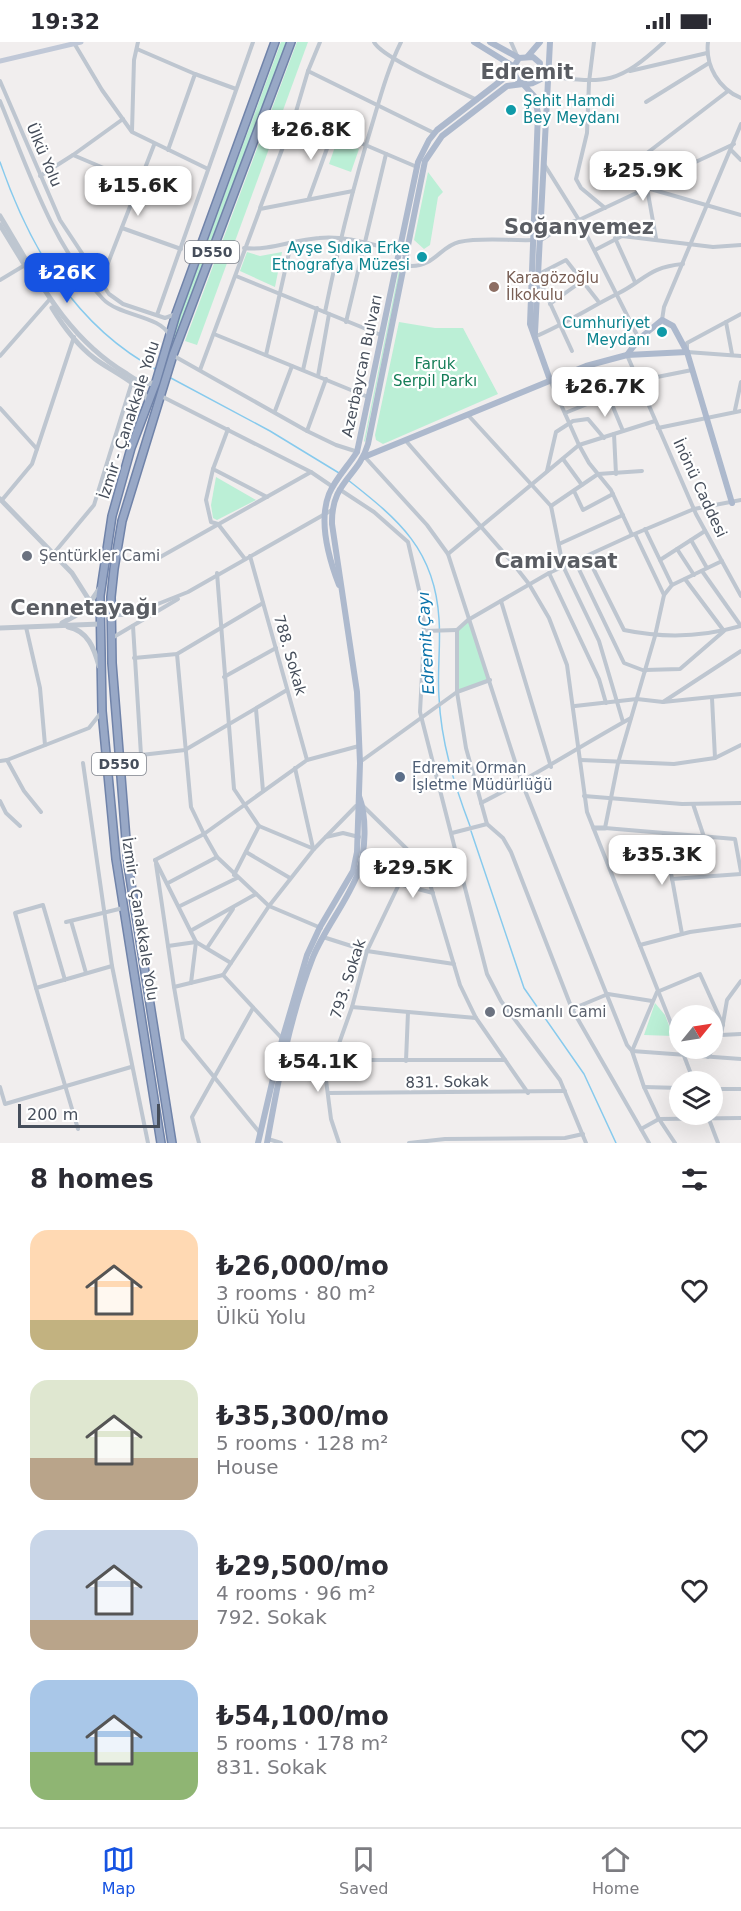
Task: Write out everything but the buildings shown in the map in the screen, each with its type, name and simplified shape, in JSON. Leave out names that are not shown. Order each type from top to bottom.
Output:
[{"type":"highway","name":"İzmir - Çanakkale Yolu","points":[[159,1143],[123,908],[102,711],[99,636],[101,584],[112,516],[131,448],[157,381],[176,314],[275,42]]},
{"type":"highway","name":"İzmir - Çanakkale Yolu","points":[[172,1143],[128,865],[111,638],[113,579],[122,521],[172,357],[291,42]]},
{"type":"main road","points":[[474,42],[513,66],[516,79],[524,84],[537,103],[538,276],[534,337]]},
{"type":"main road","points":[[490,42],[519,58]]},
{"type":"main road","points":[[513,66],[519,58],[528,56],[540,42]]},
{"type":"main road","points":[[550,42],[546,76],[544,163],[530,324],[550,380]]},
{"type":"main road","points":[[0,61],[76,43]]},
{"type":"main road","points":[[528,56],[540,63],[546,76]]},
{"type":"main road","points":[[533,83],[541,72],[540,63]]},
{"type":"main road","name":"Azerbaycan Bulvarı","points":[[354,464],[398,251],[417,167],[424,148],[434,133],[507,76],[513,66]]},
{"type":"main road","points":[[524,84],[533,83],[546,76]]},
{"type":"main road","name":"Azerbaycan Bulvarı","points":[[354,464],[364,457],[427,156],[442,135],[507,86],[524,84]]},
{"type":"main road","points":[[627,355],[639,339],[662,320],[673,326],[686,352],[730,503]]},
{"type":"main road","points":[[364,457],[586,366],[627,355],[686,352]]},
{"type":"main road","points":[[342,594],[333,568],[324,514],[337,486],[354,464]]},
{"type":"main road","points":[[258,1143],[282,1040],[307,955],[358,874],[363,852],[360,837],[356,669],[342,594],[332,510],[337,486]]},
{"type":"main road","points":[[268,1141],[288,1046],[323,928]]},
{"type":"street","points":[[132,132],[138,42]]},
{"type":"street","points":[[157,315],[182,249],[206,168],[253,42]]},
{"type":"street","points":[[200,370],[320,42]]},
{"type":"street","points":[[374,42],[377,48],[477,100]]},
{"type":"street","points":[[318,376],[340,238],[378,105],[393,57],[401,42]]},
{"type":"street","points":[[511,42],[519,58]]},
{"type":"street","points":[[594,42],[589,82],[587,133],[576,179],[580,188],[605,208]]},
{"type":"street","points":[[651,54],[657,42]]},
{"type":"street","points":[[629,71],[664,42]]},
{"type":"street","points":[[708,42],[709,63],[720,83],[728,91],[741,98]]},
{"type":"street","points":[[76,43],[90,72],[132,132],[154,145],[206,168]]},
{"type":"street","points":[[137,49],[236,89]]},
{"type":"street","points":[[546,76],[589,82],[614,78],[629,71],[707,53]]},
{"type":"street","points":[[646,102],[709,63]]},
{"type":"street","points":[[308,72],[434,133]]},
{"type":"street","points":[[168,150],[195,74]]},
{"type":"street","name":"Ülkü Yolu","points":[[0,81],[60,220],[100,282],[117,301],[168,318],[176,314]]},
{"type":"street","points":[[607,172],[634,163],[728,91]]},
{"type":"street","name":"Ülkü Yolu","points":[[0,101],[49,219],[90,283],[103,300],[115,309],[164,327],[170,340]]},
{"type":"street","points":[[295,115],[417,167]]},
{"type":"street","points":[[40,176],[123,119]]},
{"type":"street","points":[[662,320],[662,313],[732,151],[741,124]]},
{"type":"street","points":[[309,198],[333,132]]},
{"type":"street","points":[[244,248],[262,250],[319,238],[340,238],[398,251],[405,255],[410,266],[419,266],[434,260],[457,242],[537,240],[734,144]]},
{"type":"street","points":[[100,282],[154,145]]},
{"type":"street","points":[[732,151],[741,160]]},
{"type":"street","points":[[346,322],[386,154]]},
{"type":"street","points":[[73,155],[140,183]]},
{"type":"street","points":[[544,163],[579,220],[639,339]]},
{"type":"street","points":[[647,188],[741,215]]},
{"type":"street","points":[[647,188],[656,238]]},
{"type":"street","points":[[260,209],[353,191]]},
{"type":"street","points":[[0,216],[26,264]]},
{"type":"street","points":[[0,225],[49,301],[93,358],[132,380],[150,384],[157,381]]},
{"type":"street","points":[[122,228],[182,249]]},
{"type":"street","points":[[595,250],[615,238],[656,238],[690,244],[741,245]]},
{"type":"street","points":[[615,238],[635,282]]},
{"type":"street","points":[[266,355],[291,244]]},
{"type":"street","points":[[572,351],[538,276],[566,260],[598,302]]},
{"type":"street","points":[[0,280],[26,264]]},
{"type":"street","points":[[534,337],[560,326],[598,302],[618,294],[661,268],[683,264]]},
{"type":"street","points":[[236,276],[381,335]]},
{"type":"street","points":[[550,304],[582,281]]},
{"type":"street","points":[[0,356],[49,301]]},
{"type":"street","points":[[303,370],[317,308]]},
{"type":"street","points":[[741,314],[690,340],[686,352],[741,356]]},
{"type":"street","points":[[726,322],[732,354]]},
{"type":"street","points":[[214,334],[368,397]]},
{"type":"street","points":[[75,336],[32,464],[1,500],[72,573],[91,603]]},
{"type":"street","name":"İnönü Caddesi","points":[[627,355],[694,509],[741,596]]},
{"type":"street","points":[[172,357],[275,411],[307,431],[357,452],[427,525],[448,554],[522,783],[627,1045],[632,1051],[644,1087],[659,1119],[675,1143]]},
{"type":"street","points":[[275,411],[292,366]]},
{"type":"street","points":[[651,378],[691,371]]},
{"type":"street","points":[[307,431],[326,379]]},
{"type":"street","points":[[132,380],[147,396],[148,404]]},
{"type":"street","points":[[54,553],[94,505],[132,380]]},
{"type":"street","points":[[550,380],[579,445],[613,494],[664,595]]},
{"type":"street","points":[[735,410],[741,382]]},
{"type":"street","points":[[566,413],[639,383]]},
{"type":"street","points":[[162,392],[337,486],[374,512],[408,542],[423,606],[420,712],[424,716],[491,983],[501,1001],[550,1065],[565,1091],[586,1143]]},
{"type":"street","points":[[608,395],[623,432]]},
{"type":"street","points":[[0,408],[37,449]]},
{"type":"street","points":[[658,428],[735,410],[741,411]]},
{"type":"street","points":[[467,415],[551,506],[563,566],[599,641],[623,722]]},
{"type":"street","points":[[547,471],[556,432],[580,419],[588,419],[604,438]]},
{"type":"street","points":[[448,554],[579,445],[656,421]]},
{"type":"street","points":[[228,429],[213,469],[206,500],[211,522],[218,524],[245,559]]},
{"type":"street","points":[[614,434],[616,474]]},
{"type":"street","points":[[406,441],[529,584],[549,618],[567,666],[584,796],[594,828],[669,1021]]},
{"type":"street","points":[[563,459],[582,485]]},
{"type":"street","points":[[213,469],[267,497]]},
{"type":"street","points":[[551,506],[598,474],[642,471]]},
{"type":"street","points":[[155,560],[311,472]]},
{"type":"street","points":[[574,491],[583,510],[613,494]]},
{"type":"street","points":[[424,631],[457,630],[468,620],[563,566],[694,509],[741,500]]},
{"type":"street","points":[[99,636],[111,638],[217,573],[332,510]]},
{"type":"street","points":[[559,544],[624,514]]},
{"type":"street","points":[[645,529],[672,585]]},
{"type":"street","points":[[660,560],[705,531]]},
{"type":"street","points":[[587,556],[624,630],[655,636],[724,631],[741,626],[704,570],[691,540]]},
{"type":"street","points":[[677,549],[694,575]]},
{"type":"street","name":"788. Sokak","points":[[250,556],[307,760]]},
{"type":"street","points":[[575,561],[624,663],[645,670],[680,669],[724,631]]},
{"type":"street","points":[[605,828],[609,798],[655,636],[664,595],[672,585],[722,561]]},
{"type":"street","points":[[217,573],[227,725],[234,789],[258,826],[314,849]]},
{"type":"street","points":[[549,573],[599,680],[606,703]]},
{"type":"street","points":[[685,579],[724,631]]},
{"type":"street","points":[[57,625],[84,611],[101,584]]},
{"type":"street","points":[[100,615],[130,615],[188,592]]},
{"type":"street","points":[[501,601],[551,767]]},
{"type":"street","points":[[134,658],[177,654],[263,603]]},
{"type":"street","points":[[0,628],[100,624]]},
{"type":"street","points":[[57,625],[73,628],[84,634],[94,650],[100,669]]},
{"type":"street","points":[[132,626],[141,755],[186,750],[287,690]]},
{"type":"street","points":[[26,627],[40,688],[45,745]]},
{"type":"street","points":[[457,630],[457,692],[466,748],[487,824],[503,838],[511,852],[572,1009],[649,1143]]},
{"type":"street","points":[[224,677],[276,648]]},
{"type":"street","points":[[663,702],[741,651]]},
{"type":"street","points":[[177,654],[191,807],[204,834],[217,857],[269,906],[323,928]]},
{"type":"street","points":[[360,763],[457,692],[490,680]]},
{"type":"street","points":[[574,706],[637,699],[663,702],[741,694]]},
{"type":"street","points":[[712,698],[715,758]]},
{"type":"street","points":[[256,709],[263,791]]},
{"type":"street","points":[[0,761],[89,728],[102,711]]},
{"type":"street","points":[[481,803],[551,767],[579,747],[631,718]]},
{"type":"street","points":[[581,760],[674,764],[715,758],[741,745]]},
{"type":"street","points":[[155,860],[204,834],[307,760],[359,746]]},
{"type":"street","points":[[7,760],[24,791],[41,812]]},
{"type":"street","points":[[83,763],[112,966],[148,1143]]},
{"type":"street","points":[[295,768],[314,849]]},
{"type":"street","points":[[584,796],[693,804],[741,803]]},
{"type":"street","points":[[0,801],[6,813],[20,826]]},
{"type":"street","points":[[693,804],[704,837]]},
{"type":"street","points":[[174,987],[223,975],[290,878],[325,837],[359,806],[413,855],[427,874],[460,986],[476,1018],[528,1094]]},
{"type":"street","points":[[452,833],[487,824]]},
{"type":"street","points":[[180,906],[236,876],[258,826]]},
{"type":"street","points":[[594,828],[735,840],[741,873],[672,879]]},
{"type":"street","points":[[325,837],[343,833],[360,837]]},
{"type":"street","points":[[664,834],[682,934]]},
{"type":"street","points":[[246,852],[290,878]]},
{"type":"street","name":"793. Sokak","points":[[326,1080],[352,1007],[367,951],[413,855]]},
{"type":"street","points":[[168,884],[217,857]]},
{"type":"street","points":[[155,860],[196,942],[191,982]]},
{"type":"street","points":[[155,860],[183,1040],[260,1133]]},
{"type":"street","points":[[399,884],[433,892]]},
{"type":"street","points":[[192,930],[256,894]]},
{"type":"street","points":[[64,980],[43,905],[15,913],[78,1129]]},
{"type":"street","points":[[207,948],[235,907]]},
{"type":"street","points":[[86,973],[69,922],[123,908]]},
{"type":"street","points":[[640,945],[682,934],[741,925]]},
{"type":"street","points":[[322,937],[367,951],[454,963]]},
{"type":"street","points":[[168,946],[196,942],[231,963]]},
{"type":"street","points":[[36,988],[112,966]]},
{"type":"street","points":[[632,1051],[657,992],[700,974],[714,1005]]},
{"type":"street","points":[[223,975],[282,1040],[326,1080],[331,1119],[339,1143]]},
{"type":"street","points":[[723,1025],[727,1000],[741,981]]},
{"type":"street","points":[[572,1009],[608,994],[652,1001]]},
{"type":"street","points":[[352,1007],[476,1018]]},
{"type":"street","points":[[199,1143],[192,1117],[253,1008]]},
{"type":"street","points":[[406,1060],[408,1012]]},
{"type":"street","points":[[723,1035],[741,1034]]},
{"type":"street","points":[[632,1051],[669,1054]]},
{"type":"street","points":[[723,1058],[741,1059]]},
{"type":"street","points":[[333,1060],[506,1060]]},
{"type":"street","points":[[0,1087],[5,1104],[131,1067]]},
{"type":"street","points":[[644,1087],[669,1088]]},
{"type":"street","points":[[723,1089],[741,1089]]},
{"type":"street","name":"831. Sokak","points":[[329,1093],[528,1094],[565,1091]]},
{"type":"street","points":[[723,1117],[741,1118]]},
{"type":"street","points":[[640,1129],[659,1119],[669,1119]]},
{"type":"street","points":[[710,1125],[718,1143]]},
{"type":"street","points":[[409,1143],[521,1141],[565,1138],[583,1134]]},
{"type":"street","points":[[268,1141],[281,1143]]},
{"type":"green space","points":[[281,42],[287,42],[167,358],[173,335]]},
{"type":"green space","points":[[297,42],[308,42],[197,345],[185,341]]},
{"type":"green space","points":[[337,141],[359,149],[351,172],[329,164]]},
{"type":"green space","points":[[428,172],[443,192],[438,197],[430,245],[424,249],[414,240]]},
{"type":"green space","points":[[247,252],[260,256],[282,252],[275,287],[240,271]]},
{"type":"green space","points":[[399,270],[400,272],[365,442],[364,441]]},
{"type":"green space","name":"Faruk Serpil Parkı","points":[[399,322],[435,328],[463,328],[498,394],[383,444],[376,440],[375,435]]},
{"type":"green space","points":[[216,477],[256,500],[217,520],[213,518],[211,505]]},
{"type":"green space","points":[[468,620],[490,680],[457,692],[457,630]]},
{"type":"green space","points":[[655,1003],[665,1015],[669,1026],[669,1036],[644,1035]]},
{"type":"waterway","name":"Edremit Çayı","points":[[0,162],[26,225],[59,282],[79,308],[102,331],[128,352],[157,370]]},
{"type":"waterway","name":"Edremit Çayı","points":[[169,377],[270,431],[339,473]]},
{"type":"waterway","name":"Edremit Çayı","points":[[348,480],[398,523],[422,555],[430,574],[439,619],[439,687],[442,730],[454,779],[470,826]]},
{"type":"waterway","name":"Edremit Çayı","points":[[471,831],[524,988],[584,1074],[616,1143]]},
{"type":"place","name":"Şehit Hamdi Bey Meydanı","points":[[511,110]]},
{"type":"place","name":"Ayşe Sıdıka Erke Etnografya Müzesi","points":[[422,257]]},
{"type":"place","name":"Karagözoğlu İlkokulu","points":[[494,287]]},
{"type":"place","name":"Cumhuriyet Meydanı","points":[[662,332]]},
{"type":"place","name":"Şentürkler Cami","points":[[27,556]]},
{"type":"place","name":"Edremit Orman İşletme Müdürlüğü","points":[[400,777]]},
{"type":"place","name":"Osmanlı Cami","points":[[490,1012]]},
{"type":"district","name":"Edremit","points":[[527,72]]},
{"type":"district","name":"Soğanyemez","points":[[579,227]]},
{"type":"district","name":"Camivasat","points":[[556,561]]},
{"type":"district","name":"Cennetayağı","points":[[84,608]]}]
